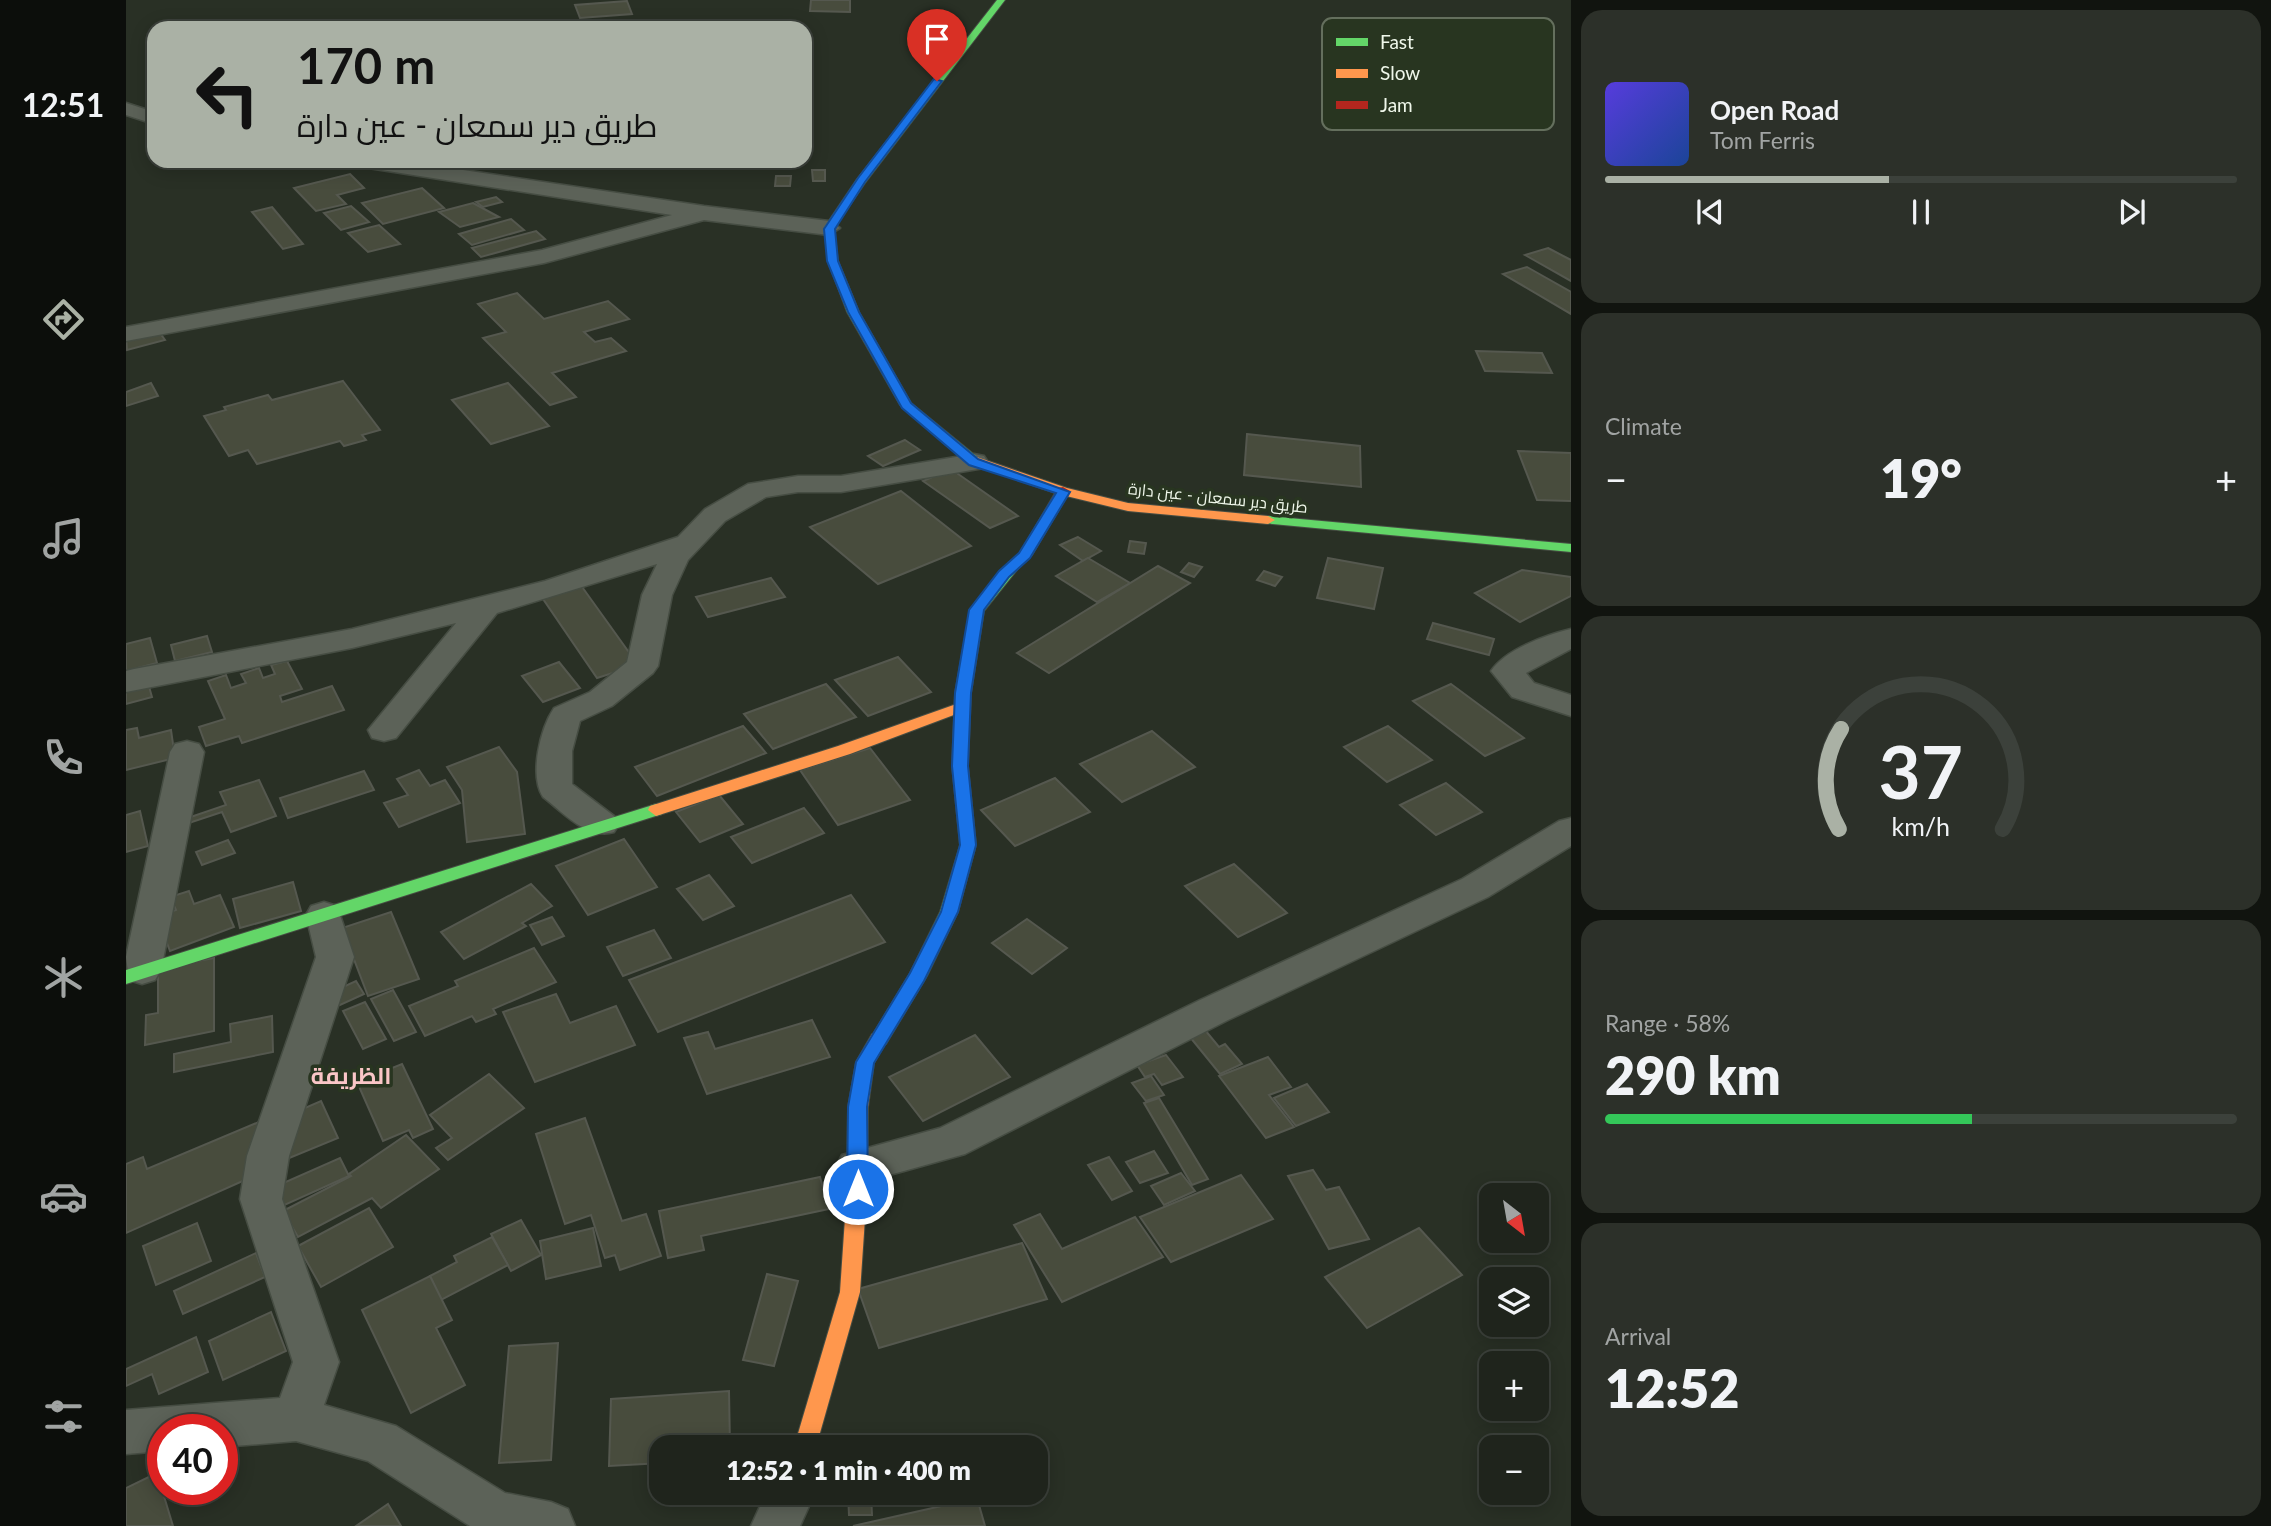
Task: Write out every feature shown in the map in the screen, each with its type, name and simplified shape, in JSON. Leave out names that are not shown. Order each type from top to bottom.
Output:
[{"type":"main road","points":[[830,229],[861,181],[1001,0]]},
{"type":"main road","name":"طريق دير سمعان - عين دارة","points":[[830,229],[833,261],[853,312],[906,405],[974,462],[1063,492],[1128,507],[1571,548]]},
{"type":"main road","points":[[808,1435],[850,1292],[858,1107],[865,1062],[918,976],[949,912],[968,845],[960,766],[962,707],[976,610],[1004,574],[1025,555],[1063,492]]},
{"type":"main road","points":[[134,973],[844,750],[962,707]]},
{"type":"street","points":[[126,109],[147,116]]},
{"type":"street","points":[[408,168],[704,213],[830,229]]},
{"type":"street","points":[[126,334],[375,290],[544,256],[704,213]]},
{"type":"street","points":[[603,824],[555,789],[555,751],[565,715],[601,699],[642,666],[657,596],[675,557],[715,515],[758,490],[798,484],[841,484],[974,462]]},
{"type":"street","points":[[126,682],[145,676],[266,657],[486,607],[617,570],[688,544]]},
{"type":"street","points":[[384,730],[486,607]]},
{"type":"street","points":[[1571,638],[1534,654],[1507,671],[1523,690],[1571,706]]},
{"type":"street","points":[[134,973],[187,752]]},
{"type":"street","points":[[857,1167],[950,1142],[1214,1010],[1475,888],[1571,830]]},
{"type":"street","points":[[296,1419],[316,1362],[261,1199],[268,1156],[335,957],[324,915]]},
{"type":"street","points":[[126,1432],[296,1419],[379,1441],[496,1515],[551,1526]]},
{"type":"street","points":[[775,1526],[785,1505]]},
{"type":"building","points":[[811,0],[850,0],[850,12],[810,11]]},
{"type":"building","points":[[627,1],[632,14],[580,18],[575,5]]},
{"type":"building","points":[[812,170],[825,170],[825,181],[813,181]]},
{"type":"building","points":[[350,174],[364,188],[337,195],[346,204],[316,211],[294,188]]},
{"type":"building","points":[[776,176],[791,176],[790,186],[775,186]]},
{"type":"building","points":[[422,188],[444,208],[383,224],[362,203]]},
{"type":"building","points":[[496,197],[502,202],[483,207],[476,202]]},
{"type":"building","points":[[473,203],[499,217],[460,227],[439,212]]},
{"type":"building","points":[[351,206],[369,222],[341,230],[324,213]]},
{"type":"building","points":[[272,207],[303,244],[283,249],[252,212]]},
{"type":"building","points":[[511,219],[524,230],[472,245],[459,234]]},
{"type":"building","points":[[379,225],[400,244],[368,252],[348,233]]},
{"type":"building","points":[[536,231],[545,239],[481,257],[472,248]]},
{"type":"building","points":[[1548,248],[1571,260],[1571,281],[1525,255]]},
{"type":"building","points":[[1527,267],[1571,292],[1571,314],[1503,274]]},
{"type":"building","points":[[517,293],[544,319],[608,301],[629,319],[584,332],[595,342],[611,338],[626,351],[552,373],[576,397],[550,405],[483,338],[506,332],[478,304]]},
{"type":"building","points":[[157,329],[165,340],[127,350],[126,337]]},
{"type":"building","points":[[1476,351],[1542,353],[1552,373],[1485,371]]},
{"type":"building","points":[[343,381],[380,430],[362,435],[366,440],[344,446],[340,441],[257,464],[248,450],[229,456],[204,416],[226,410],[224,407],[268,395],[272,400]]},
{"type":"building","points":[[151,383],[158,396],[126,406],[126,392]]},
{"type":"building","points":[[508,383],[549,426],[491,444],[452,400]]},
{"type":"building","points":[[1247,434],[1360,446],[1361,487],[1244,475]]},
{"type":"building","points":[[905,440],[920,450],[883,466],[868,456]]},
{"type":"building","points":[[1518,451],[1571,453],[1571,501],[1537,500]]},
{"type":"building","points":[[951,469],[1018,516],[990,528],[923,481]]},
{"type":"building","points":[[901,491],[971,546],[878,584],[810,527]]},
{"type":"building","points":[[1078,537],[1101,551],[1083,561],[1060,545]]},
{"type":"building","points":[[1130,541],[1146,543],[1144,554],[1128,552]]},
{"type":"building","points":[[1088,558],[1130,583],[1097,602],[1056,576]]},
{"type":"building","points":[[1328,558],[1383,568],[1374,609],[1317,598]]},
{"type":"building","points":[[1189,563],[1202,567],[1194,577],[1181,572]]},
{"type":"building","points":[[1158,566],[1190,583],[1049,673],[1017,653]]},
{"type":"building","points":[[1522,570],[1571,577],[1571,596],[1520,622],[1475,593]]},
{"type":"building","points":[[1264,571],[1282,577],[1275,586],[1257,580]]},
{"type":"building","points":[[771,578],[785,597],[708,617],[696,597]]},
{"type":"building","points":[[580,584],[638,665],[597,678],[541,596]]},
{"type":"building","points":[[1433,623],[1494,639],[1489,655],[1427,639]]},
{"type":"building","points":[[207,636],[212,652],[175,661],[171,645]]},
{"type":"building","points":[[150,638],[157,663],[126,671],[126,644]]},
{"type":"building","points":[[898,657],[931,692],[868,716],[835,680]]},
{"type":"building","points":[[287,661],[302,689],[280,696],[282,702],[332,686],[344,710],[242,743],[239,736],[206,746],[199,727],[225,719],[208,681],[226,675],[231,688],[246,683],[241,674],[259,668],[263,678],[275,674],[271,665]]},
{"type":"building","points":[[559,662],[580,688],[543,702],[522,676]]},
{"type":"building","points":[[148,683],[152,697],[126,704],[126,689]]},
{"type":"building","points":[[826,684],[856,717],[773,749],[744,714]]},
{"type":"building","points":[[1451,684],[1524,738],[1485,756],[1413,701]]},
{"type":"building","points":[[743,726],[766,753],[657,796],[635,767]]},
{"type":"building","points":[[1388,726],[1432,760],[1387,782],[1344,747]]},
{"type":"building","points":[[137,728],[139,738],[171,730],[175,758],[126,770],[126,730]]},
{"type":"building","points":[[1152,731],[1195,767],[1122,802],[1080,764]]},
{"type":"building","points":[[499,747],[517,772],[525,834],[467,842],[462,790],[447,767]]},
{"type":"building","points":[[870,748],[910,800],[838,825],[800,770]]},
{"type":"building","points":[[419,770],[430,786],[445,780],[460,803],[399,827],[384,803],[408,795],[397,779]]},
{"type":"building","points":[[364,771],[374,790],[288,818],[280,798]]},
{"type":"building","points":[[1055,778],[1090,812],[1015,846],[981,810]]},
{"type":"building","points":[[259,780],[276,816],[231,832],[222,812],[180,826],[179,821],[226,805],[220,792]]},
{"type":"building","points":[[1446,783],[1482,812],[1436,835],[1400,805]]},
{"type":"building","points":[[719,795],[743,824],[700,842],[676,812]]},
{"type":"building","points":[[804,808],[824,833],[752,863],[731,837]]},
{"type":"building","points":[[140,811],[148,846],[126,852],[126,815]]},
{"type":"building","points":[[624,839],[657,887],[588,915],[556,866]]},
{"type":"building","points":[[228,840],[235,853],[202,865],[196,852]]},
{"type":"building","points":[[1234,864],[1287,913],[1238,937],[1185,886]]},
{"type":"building","points":[[709,875],[734,906],[703,920],[677,889]]},
{"type":"building","points":[[293,882],[301,911],[240,928],[233,899]]},
{"type":"building","points":[[531,884],[552,906],[522,923],[526,926],[464,959],[441,932]]},
{"type":"building","points":[[189,891],[194,904],[220,895],[234,927],[170,951],[157,917],[176,910],[170,897]]},
{"type":"building","points":[[851,895],[885,942],[658,1032],[629,980]]},
{"type":"building","points":[[391,912],[419,979],[368,996],[342,928]]},
{"type":"building","points":[[552,917],[564,936],[542,945],[530,925]]},
{"type":"building","points":[[1027,919],[1067,948],[1032,974],[992,943]]},
{"type":"building","points":[[654,930],[671,958],[623,976],[607,947]]},
{"type":"building","points":[[534,948],[556,982],[493,1009],[496,1014],[476,1022],[472,1016],[425,1036],[409,1006],[458,986],[455,981]]},
{"type":"building","points":[[214,958],[214,1031],[145,1045],[146,1015],[158,1013],[158,968]]},
{"type":"building","points":[[356,981],[364,994],[340,1005],[332,992]]},
{"type":"building","points":[[393,990],[416,1032],[394,1041],[371,999]]},
{"type":"building","points":[[556,994],[570,1023],[616,1006],[635,1045],[535,1082],[503,1012]]},
{"type":"building","points":[[365,1002],[386,1039],[363,1049],[343,1011]]},
{"type":"building","points":[[272,1016],[273,1052],[174,1072],[174,1054],[231,1042],[230,1024]]},
{"type":"building","points":[[812,1020],[830,1057],[707,1094],[684,1038],[708,1032],[715,1049]]},
{"type":"building","points":[[1205,1030],[1219,1047],[1225,1044],[1242,1064],[1220,1074],[1190,1037]]},
{"type":"building","points":[[975,1035],[1010,1077],[923,1121],[889,1077]]},
{"type":"building","points":[[1166,1055],[1183,1077],[1162,1085],[1154,1074],[1145,1077],[1137,1065]]},
{"type":"building","points":[[1268,1057],[1291,1087],[1269,1095],[1294,1127],[1266,1138],[1219,1076]]},
{"type":"building","points":[[402,1064],[433,1129],[413,1138],[409,1130],[383,1141],[357,1082]]},
{"type":"building","points":[[489,1074],[524,1108],[448,1160],[436,1148],[452,1138],[430,1115]]},
{"type":"building","points":[[1151,1076],[1164,1095],[1146,1101],[1132,1083]]},
{"type":"building","points":[[1307,1084],[1329,1112],[1296,1126],[1274,1098]]},
{"type":"building","points":[[1159,1098],[1208,1179],[1192,1185],[1144,1103]]},
{"type":"building","points":[[321,1101],[338,1138],[282,1161],[298,1111]]},
{"type":"building","points":[[585,1118],[622,1221],[646,1214],[661,1256],[620,1270],[615,1255],[605,1258],[591,1215],[565,1224],[536,1134]]},
{"type":"building","points":[[266,1119],[254,1176],[126,1233],[126,1164],[143,1157],[147,1169]]},
{"type":"building","points":[[406,1135],[439,1169],[381,1208],[372,1198],[298,1237],[283,1211],[351,1176],[349,1174]]},
{"type":"building","points":[[1154,1151],[1168,1173],[1140,1183],[1126,1162]]},
{"type":"building","points":[[1109,1157],[1132,1191],[1112,1200],[1088,1165]]},
{"type":"building","points":[[340,1158],[349,1176],[280,1207],[272,1188]]},
{"type":"building","points":[[1313,1170],[1326,1190],[1339,1187],[1369,1239],[1329,1249],[1288,1176]]},
{"type":"building","points":[[1181,1173],[1195,1191],[1164,1205],[1151,1186]]},
{"type":"building","points":[[1241,1175],[1273,1219],[1171,1262],[1140,1217]]},
{"type":"building","points":[[820,1177],[829,1209],[701,1236],[704,1250],[668,1258],[659,1211]]},
{"type":"building","points":[[369,1208],[393,1247],[321,1287],[298,1246]]},
{"type":"building","points":[[1040,1214],[1062,1249],[1135,1217],[1163,1257],[1062,1302],[1014,1225]]},
{"type":"building","points":[[521,1220],[541,1255],[511,1271],[491,1234]]},
{"type":"building","points":[[197,1223],[211,1261],[156,1285],[143,1246]]},
{"type":"building","points":[[593,1228],[601,1266],[546,1279],[540,1241]]},
{"type":"building","points":[[1419,1228],[1462,1275],[1367,1328],[1325,1277]]},
{"type":"building","points":[[492,1237],[508,1265],[441,1300],[430,1276],[457,1262],[454,1256]]},
{"type":"building","points":[[1022,1243],[1047,1299],[879,1348],[858,1289]]},
{"type":"building","points":[[256,1253],[265,1277],[183,1314],[174,1291]]},
{"type":"building","points":[[767,1274],[798,1281],[774,1366],[743,1360]]},
{"type":"building","points":[[430,1276],[452,1320],[436,1328],[465,1385],[411,1413],[362,1310]]},
{"type":"building","points":[[271,1312],[286,1351],[223,1380],[209,1341]]},
{"type":"building","points":[[196,1337],[208,1372],[159,1394],[152,1374],[126,1386],[126,1369]]},
{"type":"building","points":[[558,1343],[551,1460],[499,1463],[509,1346]]},
{"type":"building","points":[[729,1391],[730,1435],[649,1435],[649,1464],[609,1466],[611,1399]]},
{"type":"building","points":[[147,1478],[147,1505],[167,1505],[173,1526],[126,1526],[126,1488]]},
{"type":"building","points":[[388,1504],[401,1526],[356,1526]]},
{"type":"building","points":[[849,1505],[872,1505],[872,1515],[849,1515]]},
{"type":"building","points":[[946,1505],[979,1505],[985,1526],[853,1526]]},
{"type":"traffic: fast","points":[[971,459],[906,405],[853,312],[833,261],[829,228],[861,181],[1001,0]]},
{"type":"traffic: fast","points":[[1268,520],[1571,548]]},
{"type":"traffic: fast","points":[[879,1039],[918,976],[949,912],[968,845],[960,766],[963,693],[977,610],[1014,565]]},
{"type":"traffic: fast","points":[[126,977],[656,810]]},
{"type":"traffic: slow","points":[[971,459],[1063,491],[1128,507],[1268,520]]},
{"type":"traffic: slow","points":[[656,810],[844,750],[962,707]]},
{"type":"traffic: slow","points":[[808,1435],[850,1292],[857,1189],[858,1107],[865,1062],[879,1039]]},
{"type":"traffic: jam","points":[[1014,565],[1025,555],[1063,491]]},
{"type":"district","name":"الظريفة","points":[[351,1075]]},
{"type":"route","points":[[858,1189],[858,1107],[865,1062],[918,976],[949,912],[968,845],[960,766],[963,693],[976,610],[1004,574],[1025,555],[1063,492],[974,462],[906,405],[853,312],[833,261],[830,229],[861,181],[937,81]]}]
